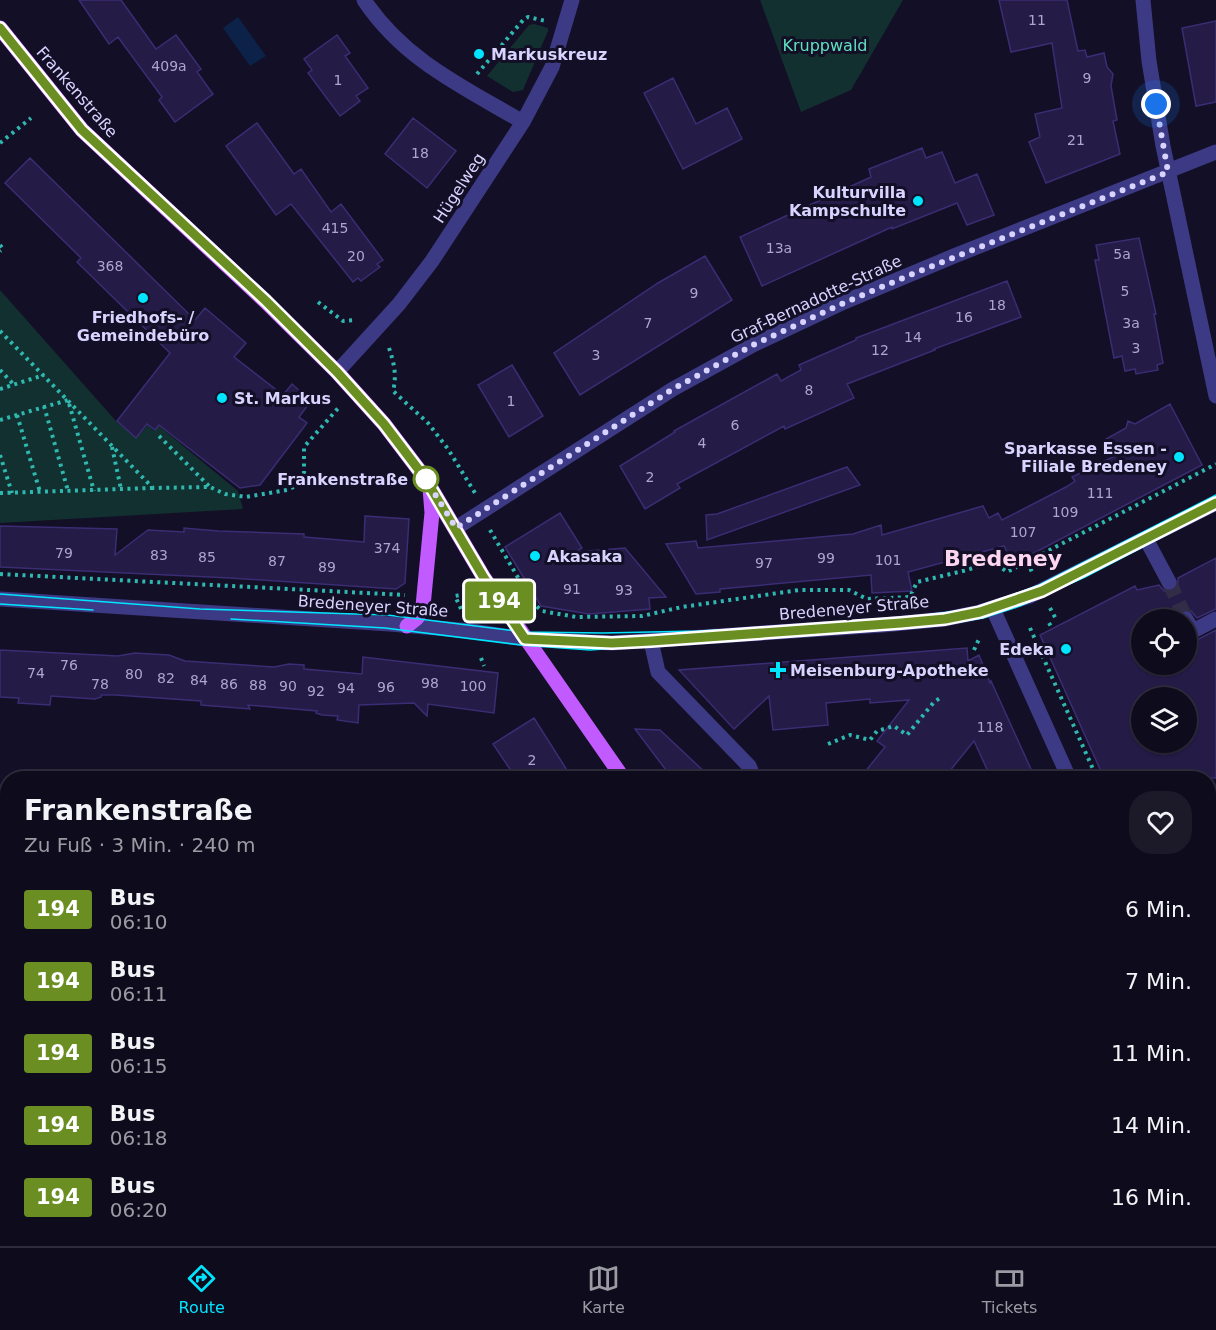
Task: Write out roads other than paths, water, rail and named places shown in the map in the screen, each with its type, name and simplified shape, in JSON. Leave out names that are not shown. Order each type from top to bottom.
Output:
[{"type":"main road","name":"Frankenstraße","points":[[0,28],[82,130],[266,301],[337,372],[384,424],[430,485],[484,578],[618,771]]},
{"type":"main road","points":[[406,626],[417,618],[423,606],[432,513],[430,485]]},
{"type":"street","points":[[364,0],[378,21],[418,60],[523,122]]},
{"type":"street","name":"Hügelweg","points":[[337,372],[399,304],[432,261],[523,122],[552,67],[572,0]]},
{"type":"street","points":[[1143,0],[1149,61],[1168,172],[1216,396]]},
{"type":"street","name":"Graf-Bernadotte-Straße","points":[[456,528],[673,389],[753,345],[943,261],[1216,152]]},
{"type":"street","name":"Bredeneyer Straße","points":[[0,598],[471,631],[525,639],[612,643],[918,622],[993,609],[1042,591],[1216,503]]},
{"type":"street","points":[[1146,539],[1169,582]]},
{"type":"street","points":[[993,609],[1066,771]]},
{"type":"street","points":[[1197,628],[1216,619]]},
{"type":"street","points":[[651,641],[658,672],[750,771]]},
{"type":"water","points":[[238,17],[266,56],[250,66],[223,28]]},
{"type":"tunnel","points":[[1169,582],[1181,609]]},
{"type":"tram line","points":[[0,594],[200,609],[387,615],[525,632],[698,631],[917,616],[986,605],[1039,585],[1216,495]]},
{"type":"tram line","points":[[231,619],[385,628],[521,645],[590,650],[947,624],[983,618],[1020,606],[1085,577],[1216,509]]},
{"type":"tram line","points":[[0,604],[93,610]]},
{"type":"place","name":"Markuskreuz","points":[[479,54]]},
{"type":"place","name":"Kulturvilla Kampschulte","points":[[918,201]]},
{"type":"place","name":"Friedhofs- / Gemeindebüro","points":[[143,298]]},
{"type":"place","name":"St. Markus","points":[[222,398]]},
{"type":"place","name":"Sparkasse Essen - Filiale Bredeney","points":[[1179,457]]},
{"type":"place","name":"Frankenstraße","points":[[426,479]]},
{"type":"place","name":"Akasaka","points":[[535,556]]},
{"type":"place","name":"Edeka","points":[[1066,649]]},
{"type":"place","name":"Meisenburg-Apotheke","points":[[778,670]]},
{"type":"district","name":"Bredeney","points":[[1003,558]]},
{"type":"park label","name":"Kruppwald","points":[[825,45]]}]
